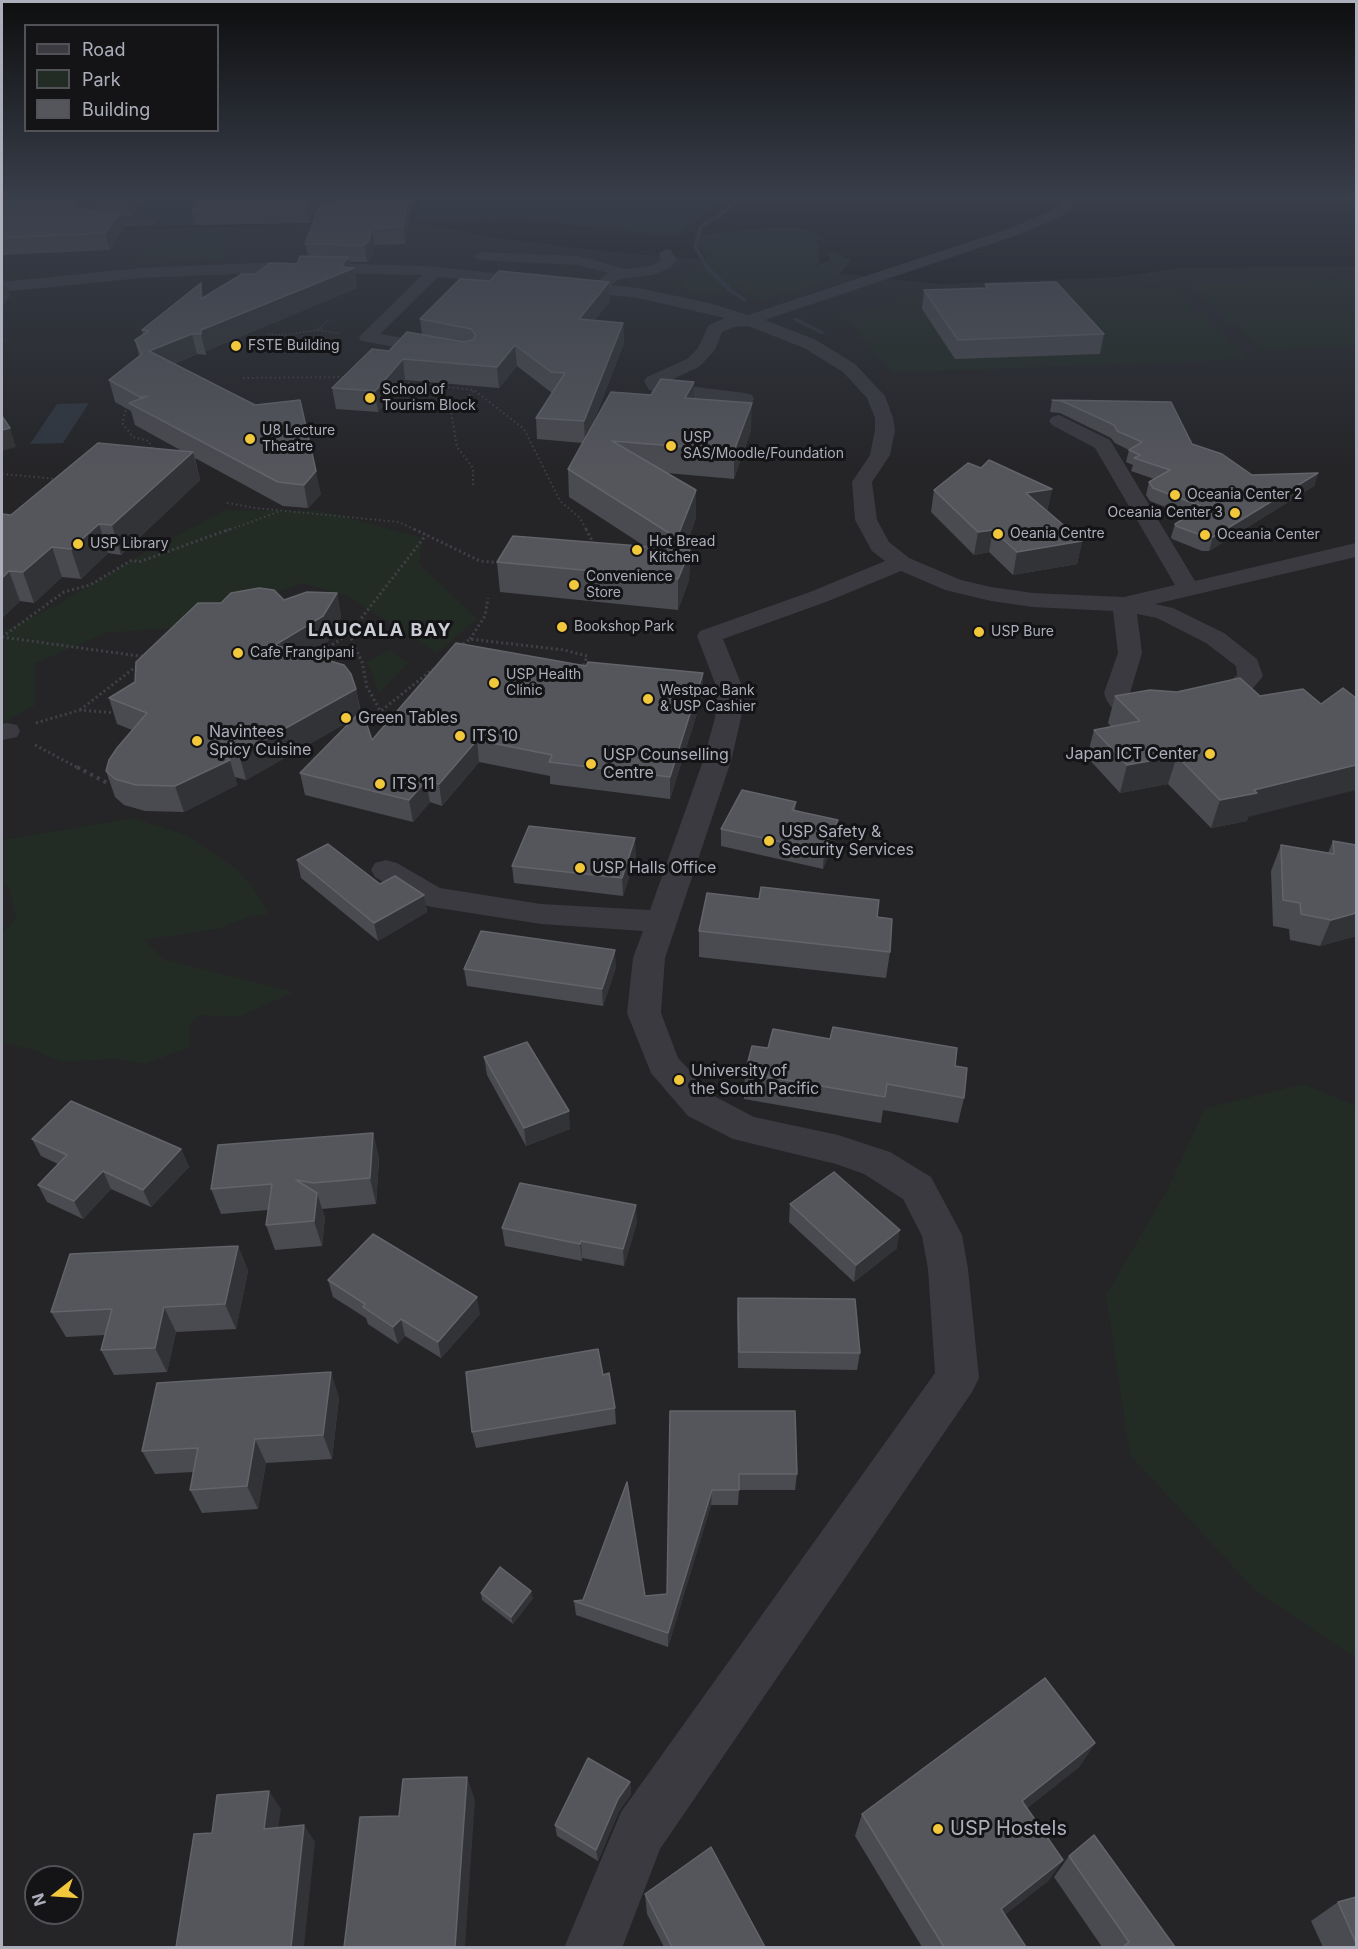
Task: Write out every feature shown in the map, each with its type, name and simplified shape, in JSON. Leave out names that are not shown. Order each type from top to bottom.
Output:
[{"type":"street","points":[[415,288],[367,337],[456,353]]},
{"type":"street","points":[[597,288],[638,293],[708,308],[760,324],[800,340],[849,368],[876,396],[884,418],[885,430],[880,455],[862,482],[866,520],[880,546],[901,563],[953,585],[991,594],[1042,601],[1124,604],[1165,613],[1215,638],[1234,651],[1248,664],[1250,676],[1230,695],[1168,709],[1133,707],[1120,701],[1117,693],[1130,653],[1124,604]]},
{"type":"street","points":[[769,304],[817,288]]},
{"type":"street","points":[[745,399],[668,390],[656,387],[653,381],[693,363],[706,350],[715,329],[731,322],[746,321],[845,288]]},
{"type":"street","points":[[1059,421],[1103,444],[1189,590]]},
{"type":"street","points":[[1124,604],[1356,550]]},
{"type":"street","points":[[593,1947],[640,1831],[957,1378],[948,1269],[942,1235],[917,1188],[878,1162],[838,1150],[746,1129],[701,1106],[663,1064],[644,1013],[649,958],[714,770],[728,718],[731,691],[709,636],[818,597],[901,563]]},
{"type":"street","points":[[386,870],[432,897],[541,914],[660,921]]},
{"type":"path","points":[[268,334],[283,335],[318,330],[328,320]]},
{"type":"path","points":[[2,341],[6,340]]},
{"type":"path","points":[[243,378],[334,376],[357,378]]},
{"type":"path","points":[[392,381],[474,390],[524,429],[560,501],[580,518],[595,546]]},
{"type":"path","points":[[473,485],[473,468],[457,447],[451,412],[474,390]]},
{"type":"path","points":[[130,400],[122,423],[133,437],[148,441],[155,455]]},
{"type":"path","points":[[2,474],[64,479]]},
{"type":"path","points":[[227,502],[282,511],[399,522],[480,561],[511,564]]},
{"type":"path","points":[[2,637],[64,592],[90,585],[132,560],[139,562],[282,511]]},
{"type":"path","points":[[309,659],[349,634],[426,535]]},
{"type":"path","points":[[456,649],[470,639],[485,616],[488,598]]},
{"type":"path","points":[[349,634],[362,662],[367,687],[381,712],[395,720],[397,727]]},
{"type":"path","points":[[2,637],[148,658],[80,710]]},
{"type":"path","points":[[470,639],[564,650],[587,656],[578,678]]},
{"type":"path","points":[[366,723],[440,662]]},
{"type":"path","points":[[4,731],[80,710],[120,713]]},
{"type":"path","points":[[4,731],[109,784]]},
{"type":"shaded area","name":"University of the South Pacific","points":[[2,288],[1356,288],[1356,1947],[2,1948]]},
{"type":"shaded area","points":[[89,403],[63,443],[30,444],[57,404]]},
{"type":"green space","points":[[686,288],[728,288],[710,295]]},
{"type":"green space","points":[[807,288],[788,295],[763,299],[746,296],[736,289]]},
{"type":"green space","points":[[1172,288],[1250,359],[893,373],[843,316],[920,297]]},
{"type":"green space","points":[[1193,288],[1356,288],[1356,346],[1261,350]]},
{"type":"green space","points":[[225,510],[322,511],[423,538],[419,564],[477,619],[437,653],[347,596],[302,583],[189,627],[105,633],[34,664],[34,706],[2,723],[2,632],[49,609],[151,549]]},
{"type":"green space","points":[[390,649],[408,663],[379,693],[367,662]]},
{"type":"green space","points":[[132,818],[184,834],[237,869],[254,889],[269,914],[250,917],[218,929],[144,940],[163,959],[294,992],[239,1017],[199,1015],[189,1025],[190,1047],[145,1064],[115,1059],[61,1062],[33,1050],[5,1043],[2,1041],[2,934],[16,918],[9,888],[2,884],[2,840]]},
{"type":"green space","points":[[1304,1084],[1356,1106],[1356,1658],[1255,1590],[1130,1455],[1106,1295],[1167,1191],[1205,1108]]},
{"type":"building","points":[[195,288],[201,288],[201,299],[219,288],[305,288],[201,330],[201,334],[192,334],[149,351],[255,405],[300,400],[316,471],[304,485],[278,482],[129,403],[148,396],[140,397],[109,380],[142,354],[135,340],[149,331],[142,330]]},
{"type":"building","points":[[451,288],[604,288],[579,319],[623,323],[584,421],[536,418],[565,373],[551,372],[515,345],[497,367],[403,359],[375,391],[332,388],[372,349],[389,351],[407,332],[464,342],[473,340],[476,335],[471,329],[420,319]]},
{"type":"building","points":[[1061,288],[1104,334],[958,340],[924,290]]},
{"type":"building","points":[[661,379],[694,382],[685,398],[752,403],[734,451],[612,441],[696,490],[677,538],[568,469],[611,392],[651,395]]},
{"type":"building","points":[[1052,400],[1171,402],[1192,444],[1222,454],[1252,475],[1318,473],[1213,537],[1206,537],[1176,526],[1175,524],[1203,507],[1153,488],[1149,482],[1170,470],[1134,458],[1140,455],[1129,450],[1142,442],[1117,431],[1114,425],[1062,401]]},
{"type":"building","points":[[2,416],[10,428],[2,430]]},
{"type":"building","points":[[98,443],[193,452],[112,525],[99,524],[71,549],[52,547],[23,572],[9,571],[2,578],[2,514],[11,515]]},
{"type":"building","points":[[989,460],[1052,489],[1026,493],[1082,541],[1017,552],[993,530],[978,532],[934,490],[968,463],[981,468]]},
{"type":"building","points":[[513,536],[690,550],[678,579],[497,562]]},
{"type":"building","points":[[259,588],[274,590],[284,600],[307,592],[337,593],[323,616],[275,645],[344,665],[351,674],[356,689],[239,754],[215,748],[230,760],[175,786],[136,785],[115,779],[106,771],[109,760],[147,713],[109,698],[135,682],[136,662],[198,603],[221,603],[231,593]]},
{"type":"building","points":[[456,643],[586,666],[588,662],[703,673],[670,777],[549,762],[552,755],[477,740],[439,784],[426,781],[409,800],[300,773],[362,710],[372,740]]},
{"type":"building","points":[[1240,678],[1260,696],[1303,689],[1321,704],[1343,688],[1356,698],[1356,765],[1254,790],[1257,793],[1220,800],[1177,756],[1127,765],[1094,730],[1140,721],[1115,696],[1150,690],[1177,692]]},
{"type":"building","points":[[742,790],[796,802],[792,810],[838,820],[824,851],[721,829]]},
{"type":"building","points":[[529,826],[635,838],[622,878],[512,866]]},
{"type":"building","points":[[1333,841],[1356,845],[1356,913],[1331,920],[1301,914],[1300,903],[1283,900],[1281,845],[1334,854]]},
{"type":"building","points":[[328,844],[380,884],[395,876],[424,895],[374,923],[297,860]]},
{"type":"building","points":[[761,887],[879,900],[877,917],[892,919],[890,952],[699,931],[707,893],[759,899]]},
{"type":"building","points":[[481,931],[615,950],[602,989],[464,969]]},
{"type":"building","points":[[833,1027],[957,1048],[955,1066],[967,1068],[964,1098],[887,1084],[885,1097],[745,1073],[752,1046],[768,1048],[773,1029],[830,1039]]},
{"type":"building","points":[[527,1042],[569,1111],[524,1128],[484,1057]]},
{"type":"building","points":[[71,1101],[181,1149],[143,1190],[103,1171],[74,1201],[38,1185],[67,1155],[32,1139]]},
{"type":"building","points":[[373,1133],[370,1178],[313,1183],[296,1180],[317,1193],[314,1221],[266,1225],[272,1184],[211,1189],[218,1145]]},
{"type":"building","points":[[834,1172],[900,1230],[856,1265],[790,1204]]},
{"type":"building","points":[[520,1183],[636,1205],[623,1249],[581,1241],[580,1244],[502,1228]]},
{"type":"building","points":[[373,1234],[477,1297],[438,1342],[401,1319],[393,1327],[363,1307],[365,1304],[328,1280]]},
{"type":"building","points":[[238,1246],[225,1304],[164,1307],[155,1348],[101,1350],[112,1309],[51,1312],[70,1254]]},
{"type":"building","points":[[738,1298],[855,1299],[860,1353],[739,1352]]},
{"type":"building","points":[[598,1349],[603,1375],[609,1373],[615,1408],[472,1432],[466,1372]]},
{"type":"building","points":[[331,1372],[323,1435],[255,1439],[247,1486],[190,1490],[198,1448],[142,1451],[157,1383]]},
{"type":"building","points":[[670,1411],[795,1411],[797,1474],[739,1474],[739,1490],[712,1490],[668,1633],[574,1601],[583,1600],[627,1482],[645,1596],[667,1594]]},
{"type":"building","points":[[500,1567],[531,1591],[511,1617],[481,1593]]},
{"type":"building","name":"USP Hostels","points":[[1045,1678],[1095,1743],[1022,1801],[1063,1860],[1001,1909],[1026,1947],[944,1947],[862,1814]]},
{"type":"building","points":[[588,1758],[630,1782],[618,1799],[596,1850],[555,1825]]},
{"type":"building","points":[[467,1777],[455,1947],[344,1947],[360,1817],[399,1816],[403,1779]]},
{"type":"building","points":[[269,1791],[264,1829],[304,1825],[291,1947],[176,1947],[194,1834],[212,1833],[217,1795]]},
{"type":"building","points":[[1094,1835],[1175,1947],[1123,1947],[1129,1942],[1069,1856]]},
{"type":"building","points":[[711,1847],[765,1947],[672,1947],[645,1894]]},
{"type":"building","points":[[1356,1897],[1356,1943],[1338,1902]]},
{"type":"waterway","points":[[728,288],[745,300]]},
{"type":"waterway","points":[[795,319],[823,333]]},
{"type":"place","name":"FSTE Building","points":[[236,346]]},
{"type":"place","name":"School of Tourism Block","points":[[370,398]]},
{"type":"place","name":"U8 Lecture Theatre","points":[[250,439]]},
{"type":"place","name":"USP SAS/Moodle/Foundation","points":[[671,446]]},
{"type":"place","name":"Oceania Center 2","points":[[1175,495]]},
{"type":"place","name":"Oceania Center 3","points":[[1235,513]]},
{"type":"place","name":"Oeania Centre","points":[[998,534]]},
{"type":"place","name":"Oceania Center","points":[[1205,535]]},
{"type":"place","name":"USP Library","points":[[78,544]]},
{"type":"place","name":"Hot Bread Kitchen","points":[[637,550]]},
{"type":"place","name":"Convenience Store","points":[[574,585]]},
{"type":"place","name":"Bookshop Park","points":[[562,627]]},
{"type":"place","name":"USP Bure","points":[[979,632]]},
{"type":"place","name":"Cafe Frangipani","points":[[238,653]]},
{"type":"place","name":"USP Health Clinic","points":[[494,683]]},
{"type":"place","name":"Westpac Bank & USP Cashier","points":[[648,699]]},
{"type":"place","name":"Green Tables","points":[[346,718]]},
{"type":"place","name":"ITS 10","points":[[460,736]]},
{"type":"place","name":"Navintees Spicy Cuisine","points":[[197,741]]},
{"type":"place","name":"Japan ICT Center","points":[[1210,754]]},
{"type":"place","name":"USP Counselling Centre","points":[[591,764]]},
{"type":"place","name":"ITS 11","points":[[380,784]]},
{"type":"place","name":"USP Safety & Security Services","points":[[769,841]]},
{"type":"place","name":"USP Halls Office","points":[[580,868]]},
{"type":"place","name":"University of the South Pacific","points":[[679,1080]]},
{"type":"place","name":"USP Hostels","points":[[938,1829]]},
{"type":"district","name":"LAUCALA BAY","points":[[380,631]]}]
